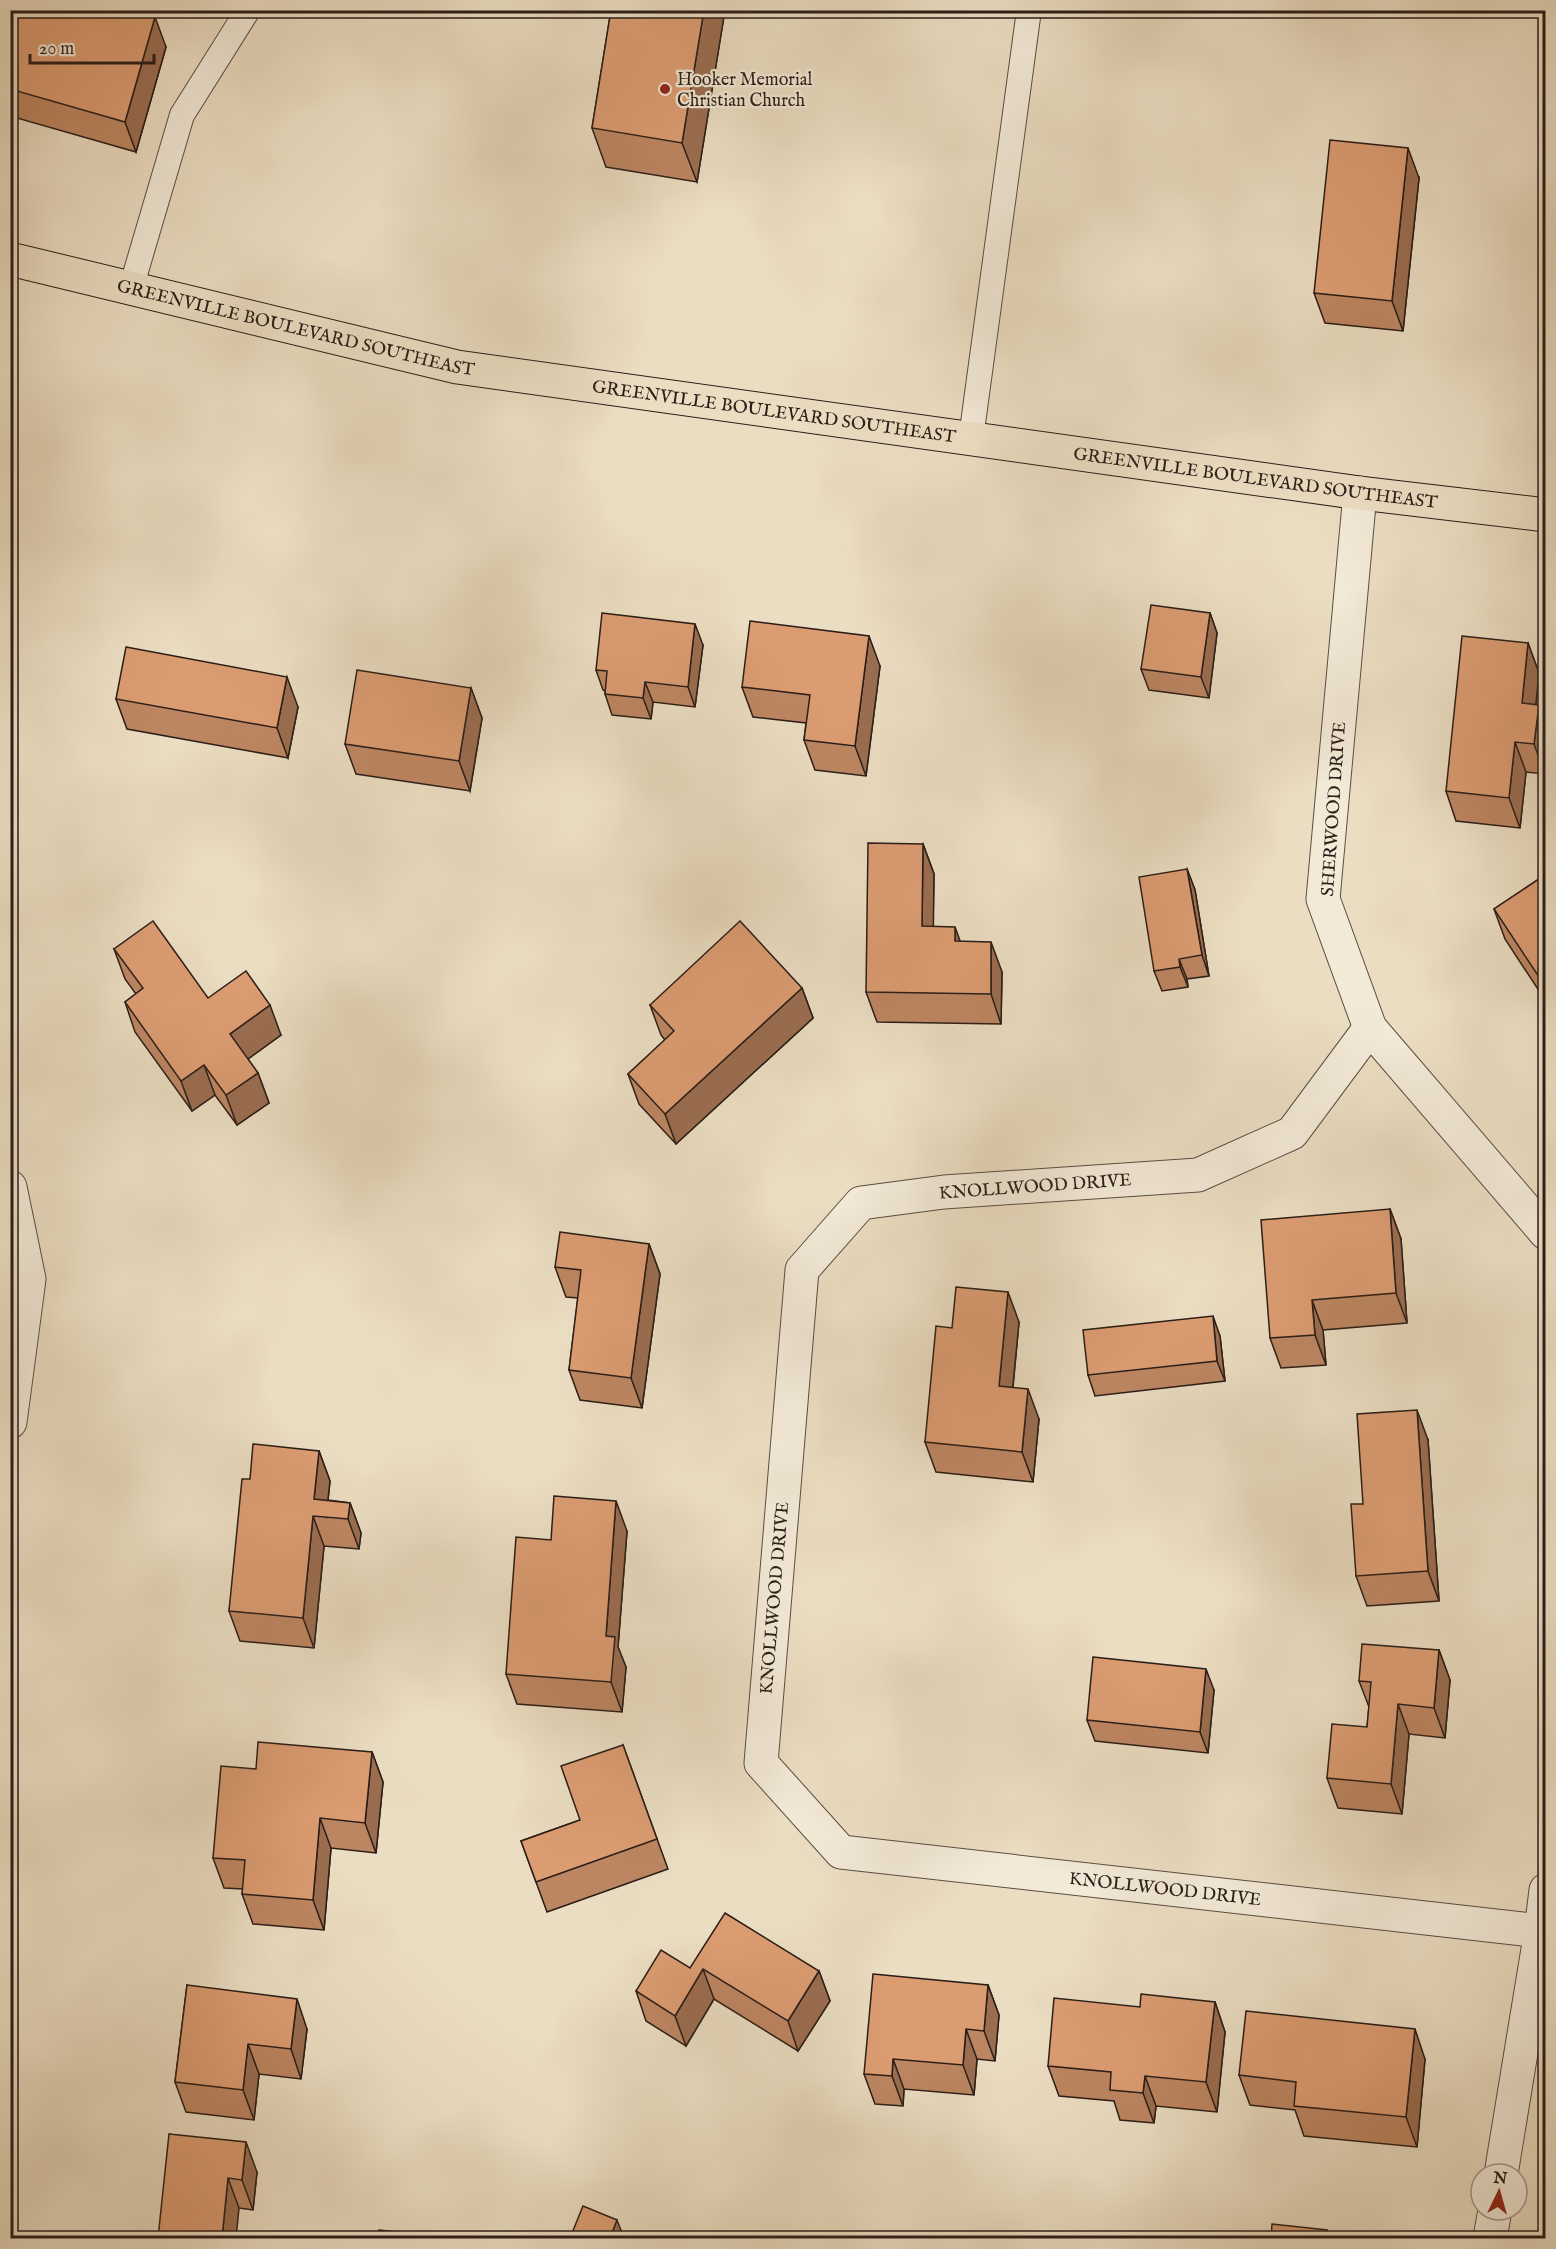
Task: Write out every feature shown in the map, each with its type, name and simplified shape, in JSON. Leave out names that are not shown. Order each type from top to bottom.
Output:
[{"type":"highway","name":"GREENVILLE BOULEVARD SOUTHEAST","points":[[10,259],[458,367],[1360,493],[1545,516]]},
{"type":"street","name":"SHERWOOD DRIVE","points":[[1360,493],[1323,899],[1370,1028],[1545,1233]]},
{"type":"street","name":"KNOLLWOOD DRIVE","points":[[1370,1028],[1292,1132],[1198,1175],[944,1192],[861,1203],[802,1270],[761,1763],[841,1852],[1541,1931]]},
{"type":"street","points":[[10,1187],[29,1279],[10,1422]]},
{"type":"street","points":[[1503,2162],[1541,1931],[1545,1890]]},
{"type":"street","points":[[1490,2238],[1493,2222]]},
{"type":"lane","points":[[131,288],[182,115],[248,10]]},
{"type":"lane","points":[[971,438],[1029,10]]},
{"type":"building","points":[[10,10],[132,10],[155,17],[125,122],[10,89]]},
{"type":"building","points":[[611,10],[704,10],[682,143],[592,128]]},
{"type":"building","points":[[1540,10],[1545,10],[1545,22]]},
{"type":"building","points":[[1330,140],[1408,148],[1392,301],[1314,293]]},
{"type":"building","points":[[1151,605],[1210,613],[1201,677],[1141,669]]},
{"type":"building","points":[[602,613],[695,624],[688,687],[645,682],[643,698],[605,694],[607,671],[596,670]]},
{"type":"building","points":[[750,621],[869,636],[855,746],[804,740],[810,695],[742,687]]},
{"type":"building","points":[[1462,636],[1528,643],[1522,703],[1539,705],[1534,744],[1515,742],[1509,798],[1446,791]]},
{"type":"building","points":[[126,647],[287,677],[277,728],[116,699]]},
{"type":"building","points":[[357,670],[471,688],[459,761],[345,744]]},
{"type":"building","points":[[868,843],[923,844],[922,926],[955,927],[955,941],[991,942],[991,994],[866,992]]},
{"type":"building","points":[[1187,869],[1202,955],[1179,959],[1180,967],[1154,971],[1139,877]]},
{"type":"building","points":[[1545,875],[1545,986],[1494,909]]},
{"type":"building","points":[[153,921],[208,998],[246,971],[270,1005],[230,1034],[258,1073],[226,1095],[204,1065],[181,1081],[125,1002],[143,988],[114,949]]},
{"type":"building","points":[[740,921],[802,988],[665,1114],[628,1074],[674,1031],[650,1005]]},
{"type":"building","points":[[1390,1209],[1396,1293],[1312,1300],[1315,1335],[1270,1338],[1261,1220]]},
{"type":"building","points":[[560,1232],[649,1244],[631,1378],[569,1370],[581,1270],[555,1267]]},
{"type":"building","points":[[956,1287],[1008,1292],[999,1386],[1028,1389],[1022,1452],[925,1442],[936,1326],[952,1328]]},
{"type":"building","points":[[1213,1316],[1217,1361],[1088,1375],[1083,1330]]},
{"type":"building","points":[[1417,1410],[1428,1571],[1356,1576],[1351,1504],[1363,1504],[1357,1414]]},
{"type":"building","points":[[253,1444],[319,1451],[314,1499],[350,1503],[348,1519],[313,1516],[303,1618],[229,1611],[242,1479],[250,1479]]},
{"type":"building","points":[[554,1496],[616,1501],[606,1636],[615,1637],[611,1682],[506,1674],[516,1537],[551,1540]]},
{"type":"building","points":[[1362,1644],[1439,1650],[1434,1708],[1398,1704],[1391,1784],[1327,1778],[1332,1724],[1367,1727],[1371,1682],[1359,1681]]},
{"type":"building","points":[[1093,1657],[1206,1669],[1200,1732],[1087,1720]]},
{"type":"building","points":[[258,1742],[372,1752],[365,1823],[320,1818],[313,1900],[242,1894],[245,1860],[213,1858],[221,1766],[256,1769]]},
{"type":"building","points":[[623,1745],[657,1839],[536,1882],[521,1841],[580,1820],[561,1766]]},
{"type":"building","points":[[725,1913],[819,1971],[788,2021],[703,1969],[675,2016],[636,1991],[661,1950],[690,1968]]},
{"type":"building","points":[[873,1974],[988,1985],[984,2031],[966,2029],[963,2065],[893,2059],[892,2076],[864,2074]]},
{"type":"building","points":[[187,1985],[297,1999],[291,2049],[248,2044],[243,2090],[175,2082]]},
{"type":"building","points":[[1141,1994],[1215,2002],[1206,2082],[1145,2076],[1143,2093],[1110,2090],[1111,2072],[1048,2066],[1054,1998],[1140,2007]]},
{"type":"building","points":[[1246,2011],[1415,2029],[1406,2117],[1294,2106],[1296,2082],[1239,2075]]},
{"type":"building","points":[[169,2134],[246,2142],[242,2180],[228,2178],[222,2238],[158,2238]]},
{"type":"building","points":[[583,2206],[617,2220],[610,2238],[570,2238]]},
{"type":"building","points":[[1272,2224],[1327,2230],[1326,2238],[1271,2238]]},
{"type":"building","points":[[379,2230],[456,2238],[378,2238]]},
{"type":"place","name":"Hooker Memorial Christian Church","points":[[665,89]]}]
